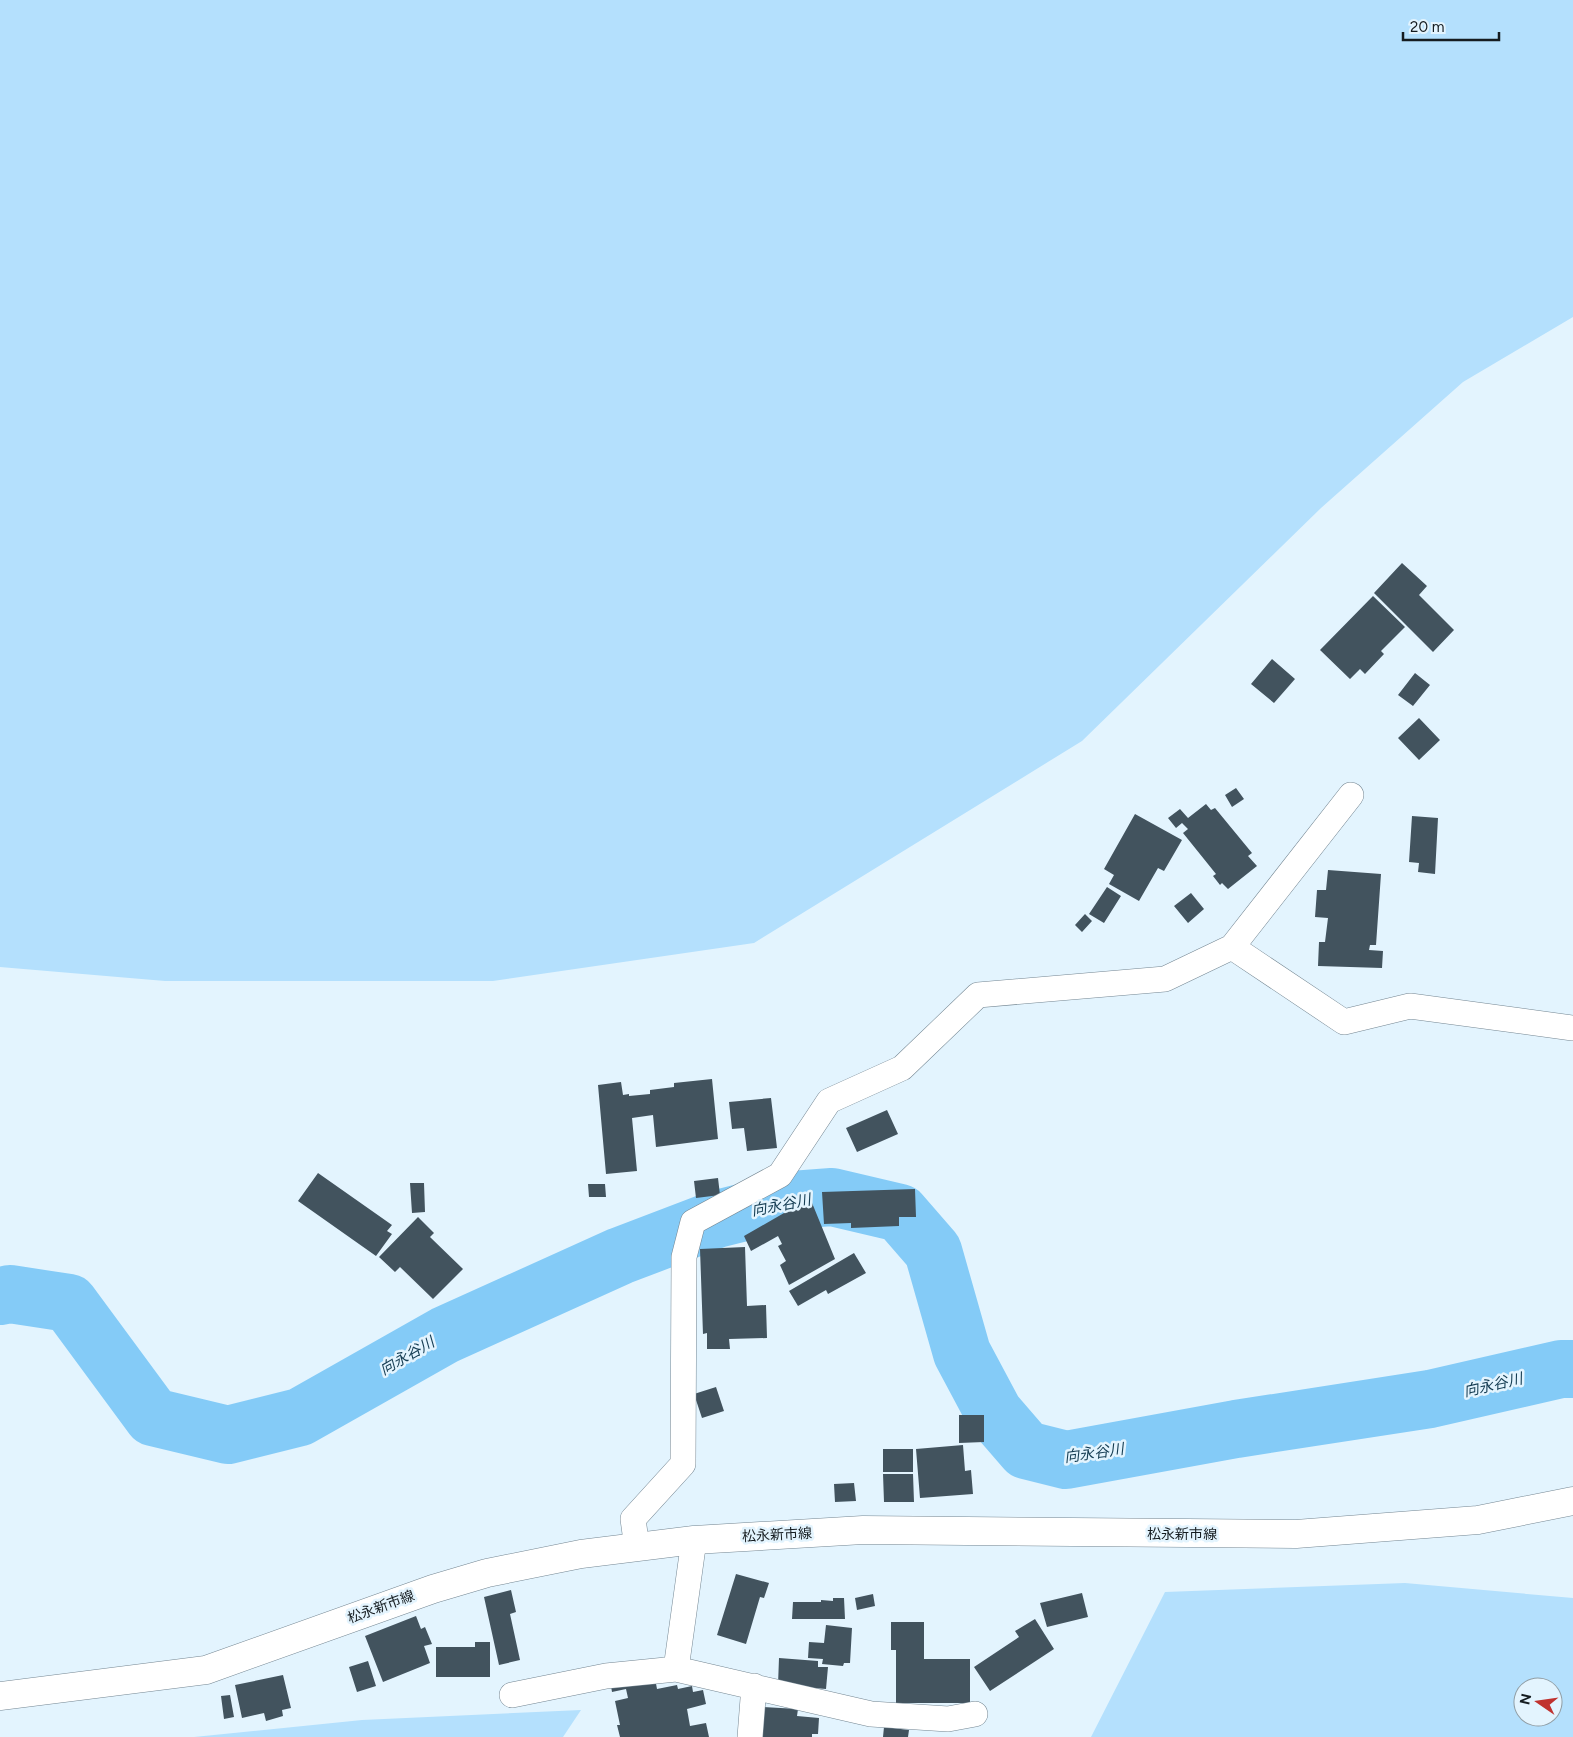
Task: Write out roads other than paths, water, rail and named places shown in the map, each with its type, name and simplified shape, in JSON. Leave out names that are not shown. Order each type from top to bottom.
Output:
[{"type":"main road","name":"松永新市線","points":[[0,1696],[206,1670],[424,1592],[487,1572],[581,1554],[694,1540],[863,1530],[1296,1534],[1478,1520],[1573,1501]]},
{"type":"street","points":[[636,1548],[634,1519],[682,1464],[684,1257],[693,1222],[780,1175],[829,1101],[902,1068],[978,995],[1165,979],[1232,947],[1352,796]]},
{"type":"street","points":[[1232,947],[1344,1022],[1410,1006],[1573,1028]]},
{"type":"street","points":[[676,1669],[694,1540]]},
{"type":"street","points":[[512,1695],[606,1676],[676,1669],[871,1714],[948,1718],[975,1714]]},
{"type":"street","points":[[750,1737],[754,1686]]},
{"type":"waterway","name":"向永谷川","points":[[0,1296],[10,1294],[69,1303],[153,1417],[228,1435],[300,1417],[445,1335],[620,1256],[717,1219],[792,1200],[832,1197],[900,1213],[933,1251],[962,1353],[994,1413],[1026,1450],[1066,1460],[1236,1429],[1430,1399],[1561,1369],[1573,1369]]}]
